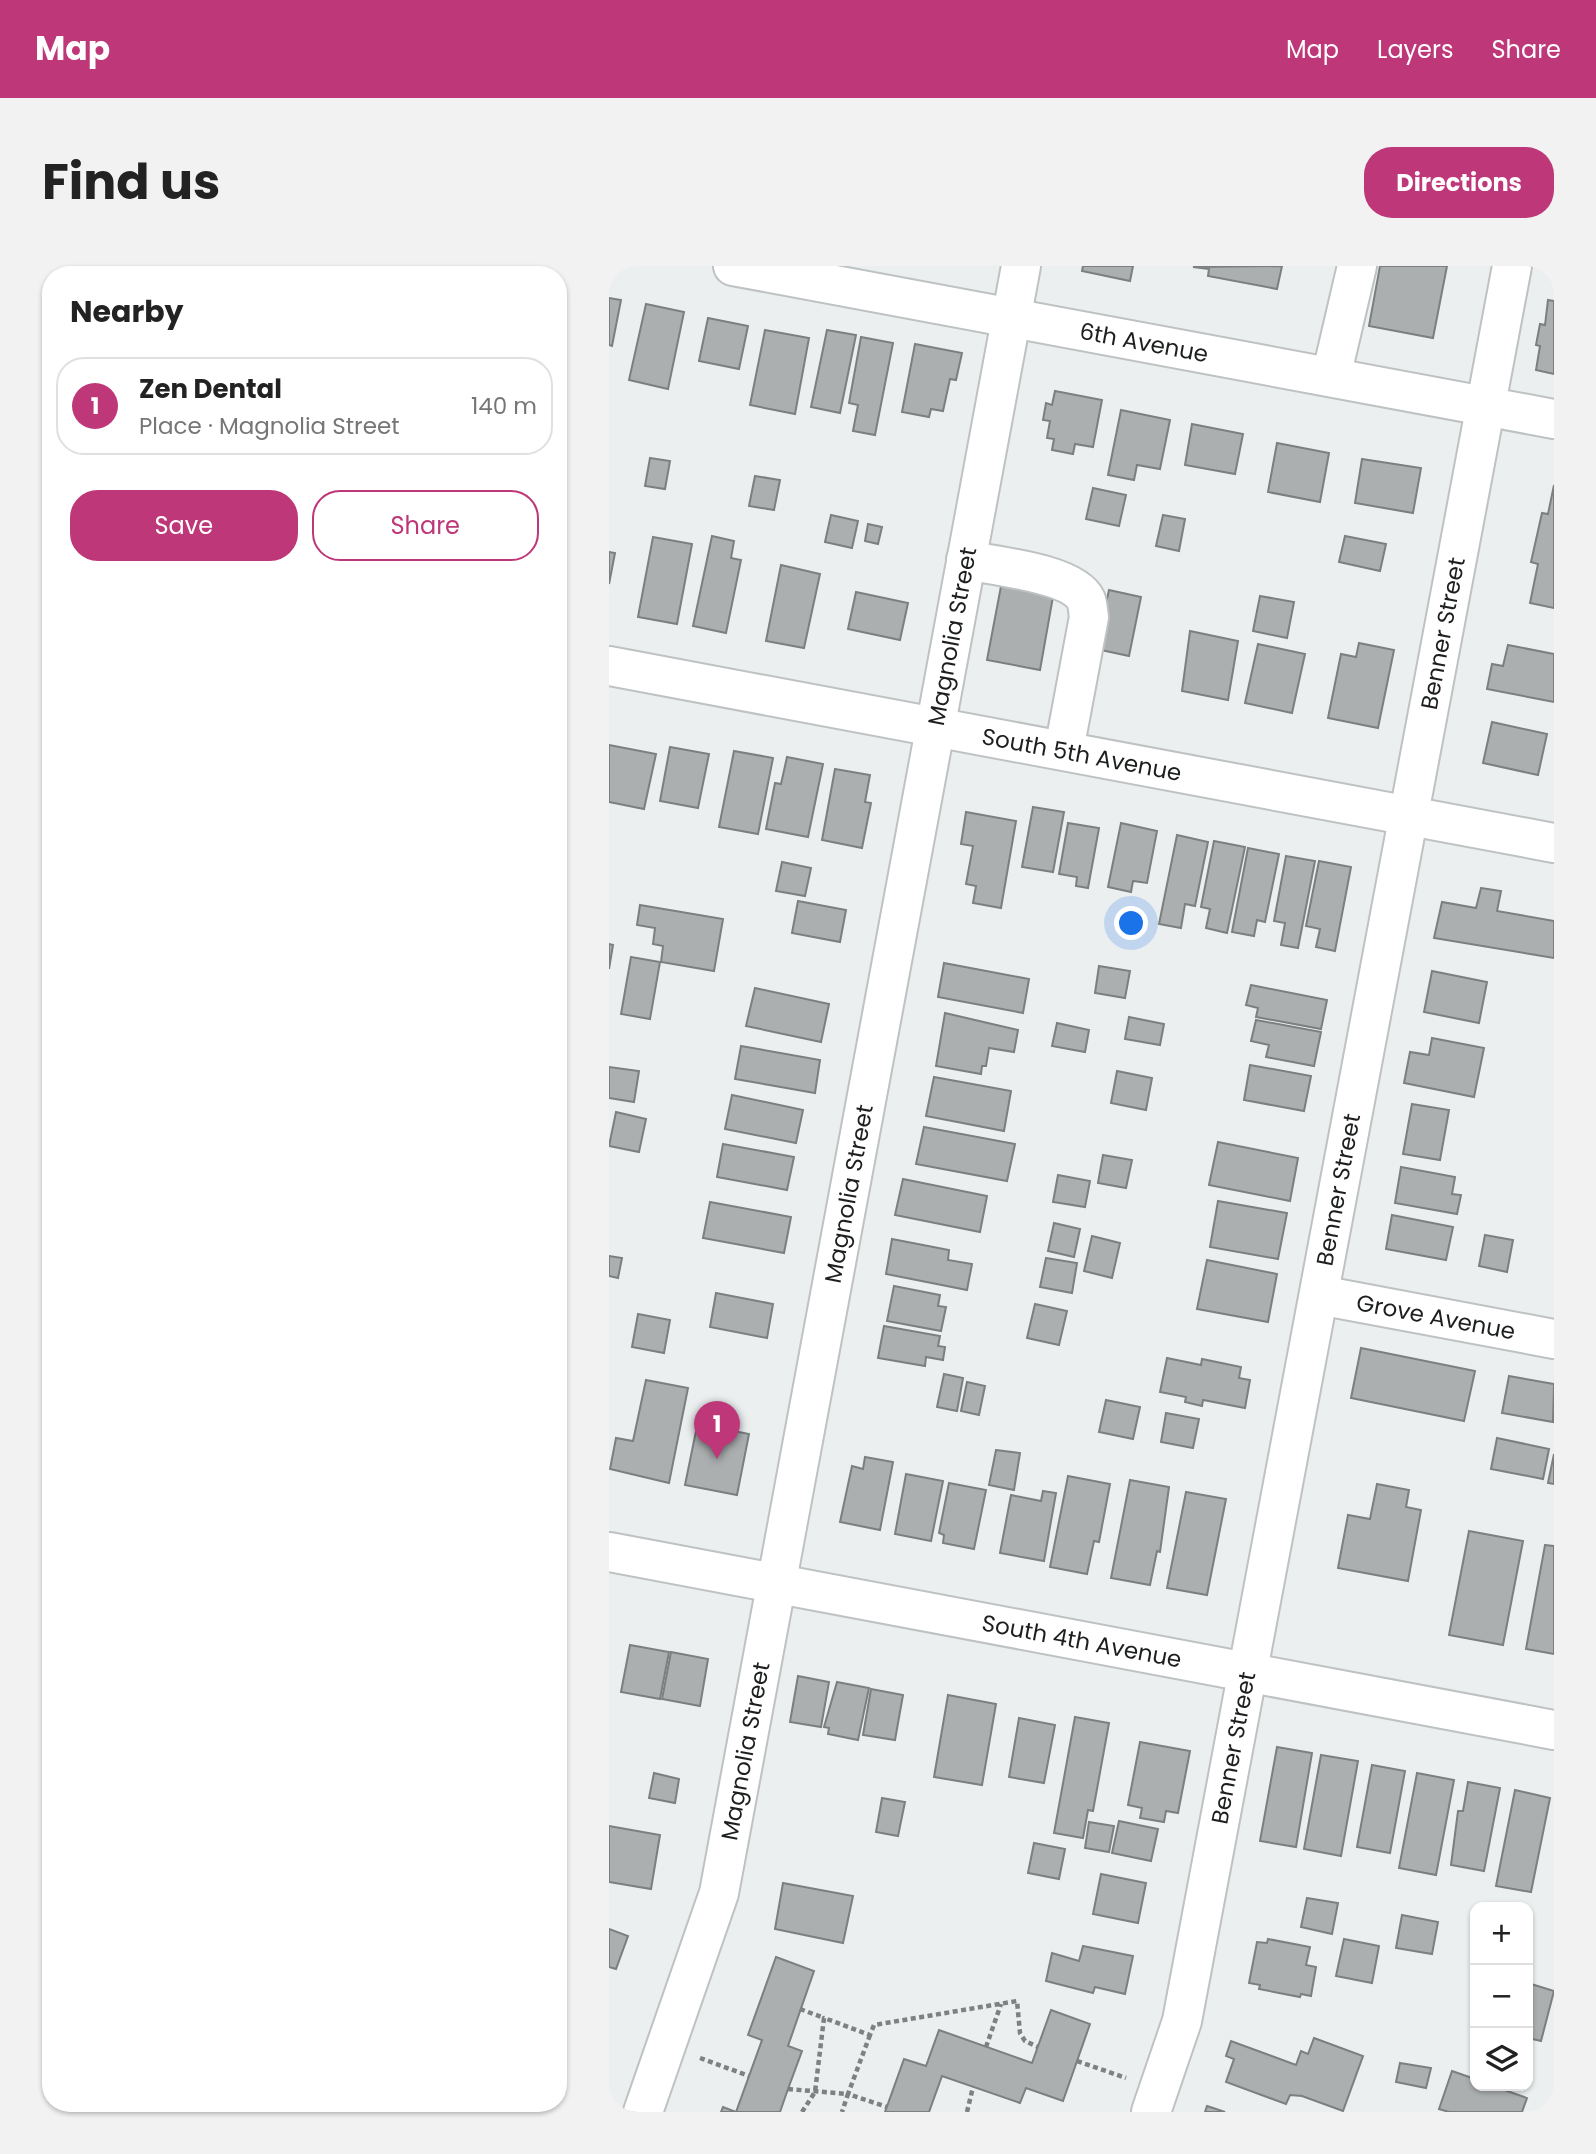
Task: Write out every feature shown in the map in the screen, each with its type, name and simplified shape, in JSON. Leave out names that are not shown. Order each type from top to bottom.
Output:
[{"type":"street","name":"6th Avenue","points":[[733,266],[1554,419]]},
{"type":"street","name":"Magnolia Street","points":[[643,2112],[719,1893],[1021,266]]},
{"type":"street","points":[[1331,377],[1357,266]]},
{"type":"street","name":"Benner Street","points":[[1151,2112],[1182,2021],[1512,266]]},
{"type":"street","points":[[966,560],[1049,577],[1077,590],[1086,600],[1089,617],[1064,750]]},
{"type":"street","name":"South 5th Avenue","points":[[609,666],[1554,843]]},
{"type":"street","name":"Grove Avenue","points":[[1319,1295],[1552,1328]]},
{"type":"street","name":"South 4th Avenue","points":[[609,1552],[1554,1730]]},
{"type":"path","points":[[842,2112],[874,2025],[1017,2000],[1020,2034],[1025,2041],[1038,2047]]},
{"type":"path","points":[[986,2047],[1002,2003]]},
{"type":"path","points":[[800,2009],[870,2035]]},
{"type":"path","points":[[802,2112],[815,2092],[824,2018]]},
{"type":"path","points":[[699,2058],[749,2076]]},
{"type":"path","points":[[1077,2061],[1127,2078]]},
{"type":"path","points":[[967,2112],[973,2087]]},
{"type":"path","points":[[788,2089],[848,2094],[887,2107]]},
{"type":"building","points":[[1083,266],[1133,266],[1130,281],[1082,271]]},
{"type":"building","points":[[1282,266],[1277,289],[1208,276],[1209,269],[1193,267]]},
{"type":"building","points":[[1380,266],[1447,266],[1433,338],[1369,326]]},
{"type":"building","points":[[609,298],[621,300],[612,346],[609,345]]},
{"type":"building","points":[[1548,300],[1554,301],[1554,374],[1536,370],[1540,346],[1536,345],[1540,324],[1545,325]]},
{"type":"building","points":[[646,304],[684,312],[668,389],[629,380]]},
{"type":"building","points":[[708,318],[748,326],[739,369],[699,361]]},
{"type":"building","points":[[765,330],[809,338],[795,414],[750,405]]},
{"type":"building","points":[[827,330],[856,335],[840,413],[811,407]]},
{"type":"building","points":[[861,337],[893,343],[875,435],[853,431],[858,405],[849,403]]},
{"type":"building","points":[[915,344],[962,353],[956,380],[950,379],[943,411],[931,409],[929,417],[902,412]]},
{"type":"building","points":[[1055,391],[1102,400],[1093,447],[1075,444],[1073,454],[1052,450],[1054,439],[1047,438],[1050,421],[1043,420],[1046,403],[1052,405]]},
{"type":"building","points":[[1121,410],[1170,420],[1160,469],[1137,465],[1134,480],[1108,475]]},
{"type":"building","points":[[1192,424],[1243,434],[1235,474],[1185,465]]},
{"type":"building","points":[[1277,443],[1329,453],[1320,502],[1268,492]]},
{"type":"building","points":[[650,458],[670,461],[665,489],[645,486]]},
{"type":"building","points":[[1362,459],[1421,468],[1413,513],[1355,503]]},
{"type":"building","points":[[755,476],[780,480],[774,510],[749,506]]},
{"type":"building","points":[[1554,485],[1554,608],[1530,603],[1538,564],[1531,562],[1542,513],[1548,514]]},
{"type":"building","points":[[1093,488],[1126,495],[1119,526],[1086,519]]},
{"type":"building","points":[[831,515],[858,521],[852,548],[825,542]]},
{"type":"building","points":[[1163,515],[1185,519],[1179,551],[1156,546]]},
{"type":"building","points":[[868,524],[882,527],[878,544],[865,541]]},
{"type":"building","points":[[712,536],[734,541],[731,558],[741,560],[726,633],[693,626]]},
{"type":"building","points":[[1345,536],[1386,544],[1380,571],[1339,562]]},
{"type":"building","points":[[653,537],[692,544],[677,624],[638,617]]},
{"type":"building","points":[[609,552],[615,553],[609,584]]},
{"type":"building","points":[[781,565],[820,574],[804,648],[766,641]]},
{"type":"building","points":[[1002,581],[1054,591],[1040,670],[987,660]]},
{"type":"building","points":[[1109,590],[1141,597],[1129,656],[1096,649]]},
{"type":"building","points":[[856,592],[908,603],[900,640],[848,629]]},
{"type":"building","points":[[1260,596],[1294,602],[1287,638],[1253,631]]},
{"type":"building","points":[[1190,631],[1238,641],[1228,700],[1182,691]]},
{"type":"building","points":[[1359,643],[1394,650],[1378,728],[1328,718],[1341,654],[1356,657]]},
{"type":"building","points":[[1258,644],[1305,654],[1292,713],[1245,703]]},
{"type":"building","points":[[1508,645],[1554,654],[1554,702],[1487,689],[1492,664],[1503,666]]},
{"type":"building","points":[[1492,722],[1547,734],[1538,775],[1483,763]]},
{"type":"building","points":[[609,745],[656,754],[644,809],[609,802]]},
{"type":"building","points":[[670,747],[709,754],[698,808],[660,801]]},
{"type":"building","points":[[734,751],[773,758],[758,834],[719,827]]},
{"type":"building","points":[[787,757],[823,764],[808,837],[766,829],[775,783],[781,784]]},
{"type":"building","points":[[835,769],[870,775],[865,802],[871,803],[862,848],[822,840]]},
{"type":"building","points":[[1033,807],[1064,812],[1053,872],[1022,867]]},
{"type":"building","points":[[966,812],[1016,821],[1001,908],[973,903],[976,886],[966,884],[973,846],[961,844]]},
{"type":"building","points":[[1068,823],[1099,828],[1088,888],[1076,886],[1077,877],[1059,874]]},
{"type":"building","points":[[1121,823],[1157,831],[1147,883],[1133,881],[1131,892],[1108,887]]},
{"type":"building","points":[[1177,835],[1208,842],[1195,906],[1185,904],[1181,928],[1159,924]]},
{"type":"building","points":[[1214,841],[1245,847],[1227,933],[1206,928],[1210,909],[1201,907]]},
{"type":"building","points":[[1248,848],[1279,854],[1265,922],[1257,920],[1254,936],[1232,932]]},
{"type":"building","points":[[1286,856],[1315,861],[1298,948],[1281,945],[1285,923],[1274,921]]},
{"type":"building","points":[[1319,861],[1351,867],[1335,951],[1316,947],[1320,929],[1306,926]]},
{"type":"building","points":[[782,862],[811,868],[805,896],[776,891]]},
{"type":"building","points":[[1481,888],[1501,891],[1497,911],[1554,921],[1554,958],[1434,938],[1442,902],[1476,908]]},
{"type":"building","points":[[798,901],[846,910],[840,942],[792,933]]},
{"type":"building","points":[[640,905],[723,919],[714,971],[661,962],[663,946],[653,944],[655,928],[637,925]]},
{"type":"building","points":[[609,944],[613,945],[609,969]]},
{"type":"building","points":[[631,957],[660,962],[650,1019],[621,1014]]},
{"type":"building","points":[[944,963],[1029,979],[1023,1013],[938,997]]},
{"type":"building","points":[[1099,966],[1130,971],[1125,998],[1095,993]]},
{"type":"building","points":[[1432,971],[1487,982],[1479,1023],[1424,1012]]},
{"type":"building","points":[[1251,985],[1327,1000],[1321,1029],[1256,1017],[1258,1008],[1246,1005]]},
{"type":"building","points":[[755,988],[829,1004],[821,1042],[746,1026]]},
{"type":"building","points":[[945,1013],[1018,1030],[1014,1052],[989,1048],[986,1066],[982,1066],[981,1074],[936,1066]]},
{"type":"building","points":[[1129,1017],[1164,1024],[1160,1045],[1125,1039]]},
{"type":"building","points":[[1256,1020],[1321,1032],[1314,1066],[1266,1057],[1269,1045],[1251,1041]]},
{"type":"building","points":[[1057,1023],[1089,1030],[1085,1052],[1052,1046]]},
{"type":"building","points":[[1432,1038],[1484,1048],[1474,1097],[1404,1083],[1410,1052],[1429,1055]]},
{"type":"building","points":[[741,1046],[820,1060],[815,1093],[735,1079]]},
{"type":"building","points":[[1250,1065],[1311,1076],[1304,1111],[1244,1100]]},
{"type":"building","points":[[609,1067],[639,1071],[634,1102],[609,1098]]},
{"type":"building","points":[[1117,1071],[1152,1078],[1146,1110],[1111,1103]]},
{"type":"building","points":[[934,1077],[1011,1091],[1004,1131],[926,1116]]},
{"type":"building","points":[[732,1095],[803,1110],[796,1143],[725,1129]]},
{"type":"building","points":[[1412,1104],[1449,1110],[1440,1160],[1403,1154]]},
{"type":"building","points":[[616,1112],[646,1119],[639,1152],[609,1146]]},
{"type":"building","points":[[924,1127],[1015,1144],[1007,1181],[916,1164]]},
{"type":"building","points":[[1218,1142],[1298,1158],[1290,1201],[1209,1185]]},
{"type":"building","points":[[723,1144],[794,1157],[787,1190],[717,1177]]},
{"type":"building","points":[[1103,1155],[1132,1160],[1126,1188],[1098,1183]]},
{"type":"building","points":[[1401,1167],[1455,1177],[1452,1194],[1461,1195],[1457,1214],[1395,1203]]},
{"type":"building","points":[[1058,1175],[1090,1181],[1085,1207],[1053,1202]]},
{"type":"building","points":[[903,1179],[987,1196],[980,1232],[895,1215]]},
{"type":"building","points":[[1218,1201],[1287,1213],[1278,1259],[1210,1247]]},
{"type":"building","points":[[710,1202],[791,1217],[784,1253],[703,1238]]},
{"type":"building","points":[[1392,1215],[1453,1227],[1446,1260],[1386,1249]]},
{"type":"building","points":[[1054,1223],[1080,1229],[1074,1257],[1048,1251]]},
{"type":"building","points":[[1485,1235],[1513,1240],[1507,1272],[1479,1266]]},
{"type":"building","points":[[1092,1236],[1120,1243],[1112,1278],[1084,1271]]},
{"type":"building","points":[[892,1239],[949,1250],[948,1260],[972,1264],[967,1290],[886,1274]]},
{"type":"building","points":[[609,1256],[622,1258],[618,1278],[609,1276]]},
{"type":"building","points":[[1046,1258],[1077,1263],[1072,1293],[1040,1287]]},
{"type":"building","points":[[1207,1260],[1277,1274],[1268,1322],[1197,1309]]},
{"type":"building","points":[[894,1286],[940,1295],[938,1306],[946,1307],[941,1331],[887,1321]]},
{"type":"building","points":[[716,1293],[773,1304],[767,1338],[710,1327]]},
{"type":"building","points":[[1035,1304],[1067,1311],[1059,1345],[1027,1338]]},
{"type":"building","points":[[638,1314],[670,1320],[664,1353],[632,1347]]},
{"type":"building","points":[[884,1326],[940,1336],[938,1346],[945,1347],[943,1360],[926,1357],[925,1366],[878,1358]]},
{"type":"building","points":[[1361,1348],[1475,1371],[1464,1421],[1351,1398]]},
{"type":"building","points":[[1167,1358],[1201,1365],[1202,1359],[1241,1367],[1239,1378],[1250,1380],[1245,1408],[1203,1400],[1202,1406],[1185,1402],[1186,1397],[1160,1392]]},
{"type":"building","points":[[944,1374],[963,1378],[957,1411],[937,1407]]},
{"type":"building","points":[[1509,1376],[1554,1384],[1553,1422],[1502,1413]]},
{"type":"building","points":[[646,1380],[688,1388],[669,1483],[610,1469],[616,1438],[633,1441]]},
{"type":"building","points":[[967,1382],[985,1386],[979,1415],[961,1411]]},
{"type":"building","points":[[1106,1400],[1140,1407],[1133,1439],[1099,1432]]},
{"type":"building","points":[[1166,1413],[1199,1419],[1193,1448],[1161,1442]]},
{"type":"building","points":[[709,1426],[749,1434],[737,1495],[685,1485],[696,1431],[708,1434]]},
{"type":"building","points":[[1497,1438],[1549,1449],[1543,1479],[1491,1469]]},
{"type":"building","points":[[996,1450],[1020,1453],[1014,1490],[989,1485]]},
{"type":"building","points":[[1554,1454],[1554,1484],[1548,1483]]},
{"type":"building","points":[[865,1457],[893,1462],[880,1530],[840,1522],[852,1466],[863,1469]]},
{"type":"building","points":[[906,1474],[943,1481],[931,1541],[895,1534]]},
{"type":"building","points":[[1068,1476],[1110,1484],[1099,1542],[1094,1541],[1087,1574],[1050,1567]]},
{"type":"building","points":[[1130,1480],[1169,1487],[1160,1552],[1157,1551],[1150,1585],[1111,1578]]},
{"type":"building","points":[[949,1483],[986,1490],[974,1549],[943,1543],[944,1535],[939,1533]]},
{"type":"building","points":[[1377,1484],[1409,1490],[1406,1507],[1421,1510],[1408,1581],[1338,1568],[1348,1515],[1370,1519]]},
{"type":"building","points":[[1043,1491],[1056,1493],[1044,1561],[1000,1553],[1011,1495],[1041,1501]]},
{"type":"building","points":[[1186,1492],[1226,1499],[1207,1595],[1167,1588]]},
{"type":"building","points":[[1469,1531],[1523,1541],[1503,1645],[1449,1635]]},
{"type":"building","points":[[1545,1545],[1554,1546],[1554,1654],[1526,1649]]},
{"type":"building","points":[[630,1645],[669,1652],[660,1699],[621,1692]]},
{"type":"building","points":[[671,1652],[708,1659],[700,1706],[662,1699]]},
{"type":"building","points":[[798,1676],[829,1682],[821,1727],[790,1722]]},
{"type":"building","points":[[837,1682],[869,1688],[858,1740],[828,1734],[829,1728],[824,1727]]},
{"type":"building","points":[[871,1689],[903,1695],[895,1740],[863,1735]]},
{"type":"building","points":[[948,1695],[996,1704],[982,1785],[934,1777]]},
{"type":"building","points":[[1075,1717],[1109,1723],[1093,1811],[1088,1810],[1083,1838],[1054,1833]]},
{"type":"building","points":[[1019,1718],[1055,1725],[1044,1783],[1009,1777]]},
{"type":"building","points":[[1140,1742],[1190,1751],[1178,1813],[1166,1811],[1164,1822],[1140,1818],[1142,1808],[1128,1805]]},
{"type":"building","points":[[1277,1747],[1312,1753],[1296,1847],[1260,1841]]},
{"type":"building","points":[[1321,1755],[1358,1761],[1341,1856],[1304,1849]]},
{"type":"building","points":[[1372,1765],[1405,1771],[1390,1853],[1357,1847]]},
{"type":"building","points":[[654,1773],[679,1779],[675,1803],[649,1798]]},
{"type":"building","points":[[1417,1773],[1454,1780],[1436,1875],[1399,1868]]},
{"type":"building","points":[[1468,1782],[1500,1788],[1484,1871],[1451,1865],[1458,1811],[1463,1811]]},
{"type":"building","points":[[1515,1790],[1550,1798],[1531,1892],[1496,1886]]},
{"type":"building","points":[[882,1798],[905,1802],[898,1836],[876,1832]]},
{"type":"building","points":[[1119,1821],[1158,1829],[1151,1861],[1112,1853]]},
{"type":"building","points":[[1089,1822],[1114,1826],[1109,1852],[1085,1848]]},
{"type":"building","points":[[609,1826],[660,1835],[651,1889],[609,1882]]},
{"type":"building","points":[[1034,1843],[1065,1849],[1059,1879],[1028,1873]]},
{"type":"building","points":[[1101,1874],[1146,1883],[1138,1923],[1093,1914]]},
{"type":"building","points":[[783,1883],[853,1896],[843,1943],[775,1929]]},
{"type":"building","points":[[1307,1898],[1338,1903],[1332,1934],[1301,1927]]},
{"type":"building","points":[[1402,1915],[1438,1922],[1432,1954],[1396,1948]]},
{"type":"building","points":[[609,1929],[628,1936],[616,1969],[609,1967]]},
{"type":"building","points":[[1268,1939],[1310,1947],[1306,1965],[1316,1967],[1311,1996],[1301,1994],[1300,1997],[1259,1989],[1260,1985],[1249,1983],[1257,1942],[1267,1943]]},
{"type":"building","points":[[1344,1939],[1379,1946],[1372,1983],[1336,1976]]},
{"type":"building","points":[[1083,1946],[1133,1956],[1125,1994],[1095,1987],[1093,1993],[1046,1981],[1052,1953],[1079,1961]]},
{"type":"building","points":[[776,1957],[814,1971],[788,2046],[802,2051],[780,2112],[736,2112],[762,2040],[748,2035]]},
{"type":"building","points":[[1533,1985],[1554,1991],[1541,2041],[1533,2039]]},
{"type":"building","points":[[1051,2010],[1090,2024],[1063,2101],[1026,2088],[1020,2103],[942,2076],[929,2112],[885,2112],[904,2059],[926,2066],[939,2030],[1032,2063]]},
{"type":"building","points":[[1314,2038],[1363,2056],[1343,2111],[1302,2096],[1290,2095],[1286,2104],[1226,2082],[1234,2059],[1226,2056],[1231,2041],[1296,2065],[1301,2051],[1308,2054]]},
{"type":"building","points":[[1400,2063],[1431,2068],[1426,2088],[1396,2082]]},
{"type":"building","points":[[1452,2071],[1470,2077],[1470,2091],[1507,2091],[1527,2098],[1522,2112],[1449,2112],[1439,2109]]},
{"type":"building","points":[[1207,2106],[1225,2112],[1205,2112]]},
{"type":"building","points":[[723,2107],[736,2112],[721,2112]]},
{"type":"place","name":"Zen Dental","points":[[717,1459]]}]
